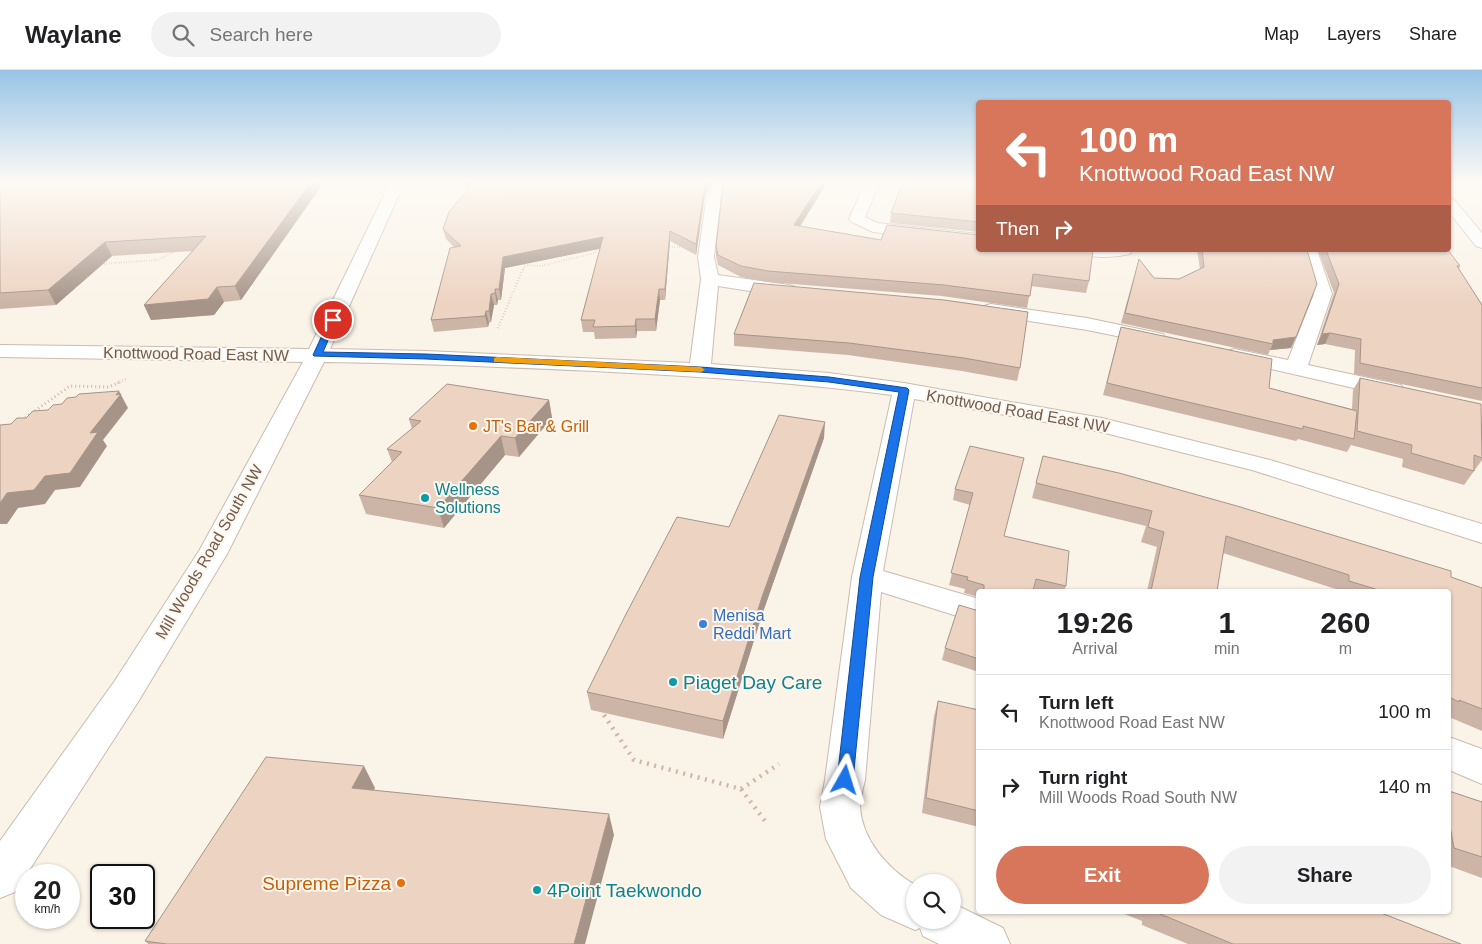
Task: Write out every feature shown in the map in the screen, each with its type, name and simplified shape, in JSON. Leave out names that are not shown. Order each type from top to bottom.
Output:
[{"type":"street","name":"Mill Woods Road South NW","points":[[0,877],[126,692],[212,554],[317,355],[379,222]]},
{"type":"street","points":[[700,370],[710,279],[706,257],[711,222]]},
{"type":"street","points":[[863,222],[874,227],[976,238]]},
{"type":"street","points":[[1464,222],[1482,243]]},
{"type":"street","points":[[1296,368],[1323,294],[1310,252]]},
{"type":"street","points":[[710,279],[768,289],[806,292]]},
{"type":"street","points":[[971,308],[1088,324],[1173,342]]},
{"type":"street","points":[[1211,350],[1408,393]]},
{"type":"street","name":"Knottwood Road East NW","points":[[0,351],[436,357],[700,370],[829,380],[904,390],[1102,425],[1261,465],[1482,534]]},
{"type":"street","points":[[904,390],[866,577],[845,780],[840,807],[847,840],[866,873],[906,903]]},
{"type":"street","points":[[866,577],[976,610]]},
{"type":"street","points":[[1451,754],[1482,767]]},
{"type":"street","points":[[957,929],[987,944]]},
{"type":"path","points":[[498,328],[525,265],[540,266],[595,253],[598,248],[591,244]]},
{"type":"path","points":[[658,247],[708,246]]},
{"type":"path","points":[[92,264],[158,260],[182,247]]},
{"type":"path","points":[[15,425],[70,386],[109,387],[133,376]]},
{"type":"path","points":[[604,715],[634,760],[741,789],[768,825]]},
{"type":"path","points":[[741,789],[779,764]]},
{"type":"building","points":[[0,222],[282,222],[235,286],[217,287],[208,299],[144,305],[206,236],[105,242],[48,290],[0,293]]},
{"type":"building","points":[[446,222],[699,222],[696,244],[670,231],[665,289],[659,289],[655,319],[636,319],[635,326],[593,327],[595,320],[581,320],[603,237],[503,257],[499,289],[495,289],[495,293],[491,294],[489,311],[486,311],[485,316],[431,320],[450,248],[461,246],[443,229]]},
{"type":"building","points":[[719,222],[796,222],[794,225],[881,240],[887,225],[976,235],[976,252],[1093,252],[1089,281],[1033,274],[1030,296],[944,285],[768,271],[741,266],[718,255],[716,246]]},
{"type":"building","points":[[1202,252],[1308,252],[1317,284],[1296,337],[1273,340],[1273,344],[1125,313],[1139,259],[1154,278],[1179,279],[1204,267]]},
{"type":"building","points":[[1327,252],[1450,252],[1460,266],[1457,266],[1482,305],[1482,388],[1360,363],[1361,339],[1330,333],[1322,334],[1339,284]]},
{"type":"building","points":[[754,283],[944,300],[1028,312],[1020,368],[964,358],[849,343],[734,334]]},
{"type":"building","points":[[1121,327],[1272,359],[1269,388],[1357,411],[1354,439],[1303,426],[1303,429],[1107,383]]},
{"type":"building","points":[[1360,378],[1481,404],[1482,458],[1474,455],[1474,471],[1411,453],[1412,445],[1357,431]]},
{"type":"building","points":[[447,384],[549,400],[515,438],[501,436],[438,508],[359,495],[402,452],[387,449],[421,421],[409,419]]},
{"type":"building","points":[[119,391],[116,395],[121,394],[90,433],[98,432],[70,473],[45,476],[34,490],[7,493],[0,503],[0,425],[11,424],[17,418],[26,418],[33,411],[48,410],[53,405],[62,404],[67,398],[76,397],[79,394]]},
{"type":"building","points":[[779,415],[825,422],[762,597],[723,721],[587,692],[677,517],[729,527]]},
{"type":"building","points":[[970,446],[1024,458],[1004,536],[1069,551],[1066,586],[1036,579],[1034,589],[984,589],[984,585],[967,580],[968,577],[951,573],[973,493],[955,489]]},
{"type":"building","points":[[1043,456],[1119,473],[1237,506],[1451,571],[1451,577],[1482,588],[1482,709],[1451,698],[1451,589],[1375,589],[1349,581],[1349,575],[1226,536],[1217,589],[1151,589],[1164,532],[1148,527],[1152,511],[1036,483]]},
{"type":"building","points":[[959,605],[976,610],[976,658],[945,648]]},
{"type":"building","points":[[938,701],[976,709],[976,810],[926,798]]},
{"type":"building","points":[[266,757],[364,766],[352,788],[609,814],[574,944],[167,944],[145,941],[153,929],[155,929],[155,926]]},
{"type":"building","points":[[1451,792],[1482,802],[1482,857],[1454,848],[1451,832]]},
{"type":"building","points":[[1160,914],[1384,914],[1461,944],[1233,944]]},
{"type":"slow traffic","points":[[497,360],[701,370]]},
{"type":"place","name":"JT's Bar & Grill","points":[[473,426]]},
{"type":"place","name":"Wellness Solutions","points":[[425,498]]},
{"type":"place","name":"Menisa Reddi Mart","points":[[703,624]]},
{"type":"place","name":"Piaget Day Care","points":[[673,682]]},
{"type":"place","name":"Supreme Pizza","points":[[401,883]]},
{"type":"place","name":"4Point Taekwondo","points":[[537,890]]},
{"type":"route","points":[[333,320],[317,355],[426,357],[700,370],[829,380],[904,390],[866,577],[845,780]]}]
